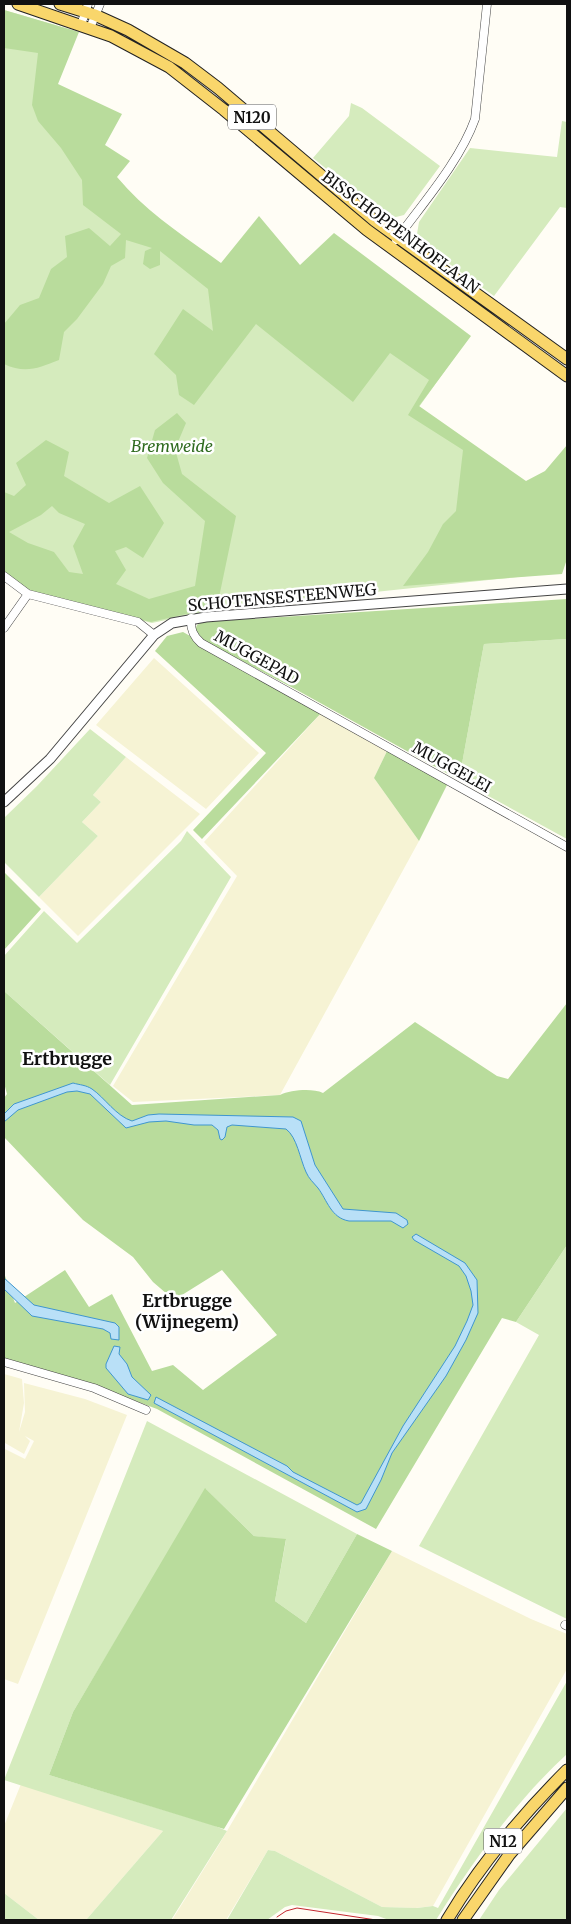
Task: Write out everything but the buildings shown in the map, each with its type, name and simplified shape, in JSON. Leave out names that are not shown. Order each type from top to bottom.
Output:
[{"type":"main road","name":"BISSCHOPPENHOFLAAN","points":[[18,4],[85,26],[131,46],[182,76],[339,208],[390,248],[567,376]]},
{"type":"main road","name":"BISSCHOPPENHOFLAAN","points":[[60,4],[90,10],[141,36],[197,71],[352,202],[567,359]]},
{"type":"main road","name":"N12","points":[[447,1920],[498,1846],[567,1770]]},
{"type":"main road","name":"N12","points":[[463,1920],[509,1854],[567,1788]]},
{"type":"street","points":[[85,26],[90,10],[100,4]]},
{"type":"street","points":[[390,248],[459,153],[475,119],[487,4]]},
{"type":"street","points":[[4,576],[28,594],[138,622],[154,635]]},
{"type":"street","name":"SCHOTENSESTEENWEG","points":[[4,802],[50,760],[154,635],[172,623],[191,618],[567,589]]},
{"type":"street","points":[[4,628],[28,594]]},
{"type":"street","name":"MUGGEPAD","points":[[191,618],[194,635],[201,643],[324,710]]},
{"type":"street","name":"MUGGELEI","points":[[324,710],[567,847]]},
{"type":"street","points":[[4,1362],[94,1388],[146,1410]]},
{"type":"shaded area","points":[[154,658],[259,753],[206,809],[96,725]]},
{"type":"shaded area","points":[[324,710],[389,747],[374,778],[419,841],[280,1095],[133,1102],[113,1086],[237,876],[204,842]]},
{"type":"shaded area","points":[[126,757],[200,814],[78,936],[39,897],[98,836],[82,822],[101,802],[93,795]]},
{"type":"shaded area","points":[[4,1374],[22,1379],[24,1403],[19,1432],[25,1412],[24,1383],[85,1399],[127,1415],[18,1684],[4,1679],[4,1450],[25,1459],[34,1441],[25,1436],[30,1441],[24,1454],[5,1443],[4,1445]]},
{"type":"shaded area","points":[[392,1551],[531,1619],[567,1634],[567,1669],[433,1906],[416,1908],[382,1907],[275,1851],[268,1850],[226,1920],[172,1920],[217,1848]]},
{"type":"shaded area","points":[[21,1784],[163,1831],[86,1920],[39,1920],[4,1893],[4,1826]]},
{"type":"green space","name":"Bremweide","points":[[4,10],[75,31],[49,92],[113,185],[268,308],[469,337],[419,407],[522,480],[546,574],[223,608],[152,623],[36,596],[4,570]]},
{"type":"green space","points":[[4,10],[79,32],[58,84],[122,114],[105,145],[130,161],[117,177],[128,190],[153,212],[221,263],[259,216],[300,265],[334,233],[471,336],[419,406],[526,481],[545,471],[567,445],[567,559],[562,574],[403,586],[428,552],[443,524],[456,511],[463,450],[408,415],[429,380],[390,353],[353,402],[256,324],[194,405],[179,395],[176,375],[154,354],[183,309],[213,331],[208,289],[160,251],[160,265],[150,269],[143,264],[145,251],[152,248],[126,240],[125,258],[111,266],[103,284],[77,319],[64,332],[59,360],[32,369],[19,369],[4,364],[4,324],[20,305],[39,298],[51,269],[67,257],[65,236],[89,228],[110,246],[121,234],[83,205],[82,180],[61,148],[38,121],[32,105],[38,53],[4,48]]},
{"type":"green space","points":[[351,103],[362,108],[440,166],[404,215],[388,219],[313,158],[349,116]]},
{"type":"green space","points":[[562,121],[567,122],[567,208],[560,207],[494,296],[419,242],[417,234],[419,222],[470,148],[557,157]]},
{"type":"green space","points":[[177,413],[186,423],[175,449],[182,474],[236,516],[217,607],[151,622],[32,593],[4,571],[4,492],[14,496],[26,485],[16,463],[46,440],[69,452],[64,476],[109,503],[140,486],[164,523],[143,558],[126,547],[115,551],[126,570],[116,584],[149,599],[195,586],[205,521],[163,483],[147,458],[155,430]],"holes":[[[52,506],[59,513],[85,524],[73,546],[83,574],[69,572],[54,552],[28,543],[9,532],[41,515]]]},
{"type":"green space","points":[[567,599],[567,639],[484,644],[459,780],[202,640],[195,630],[197,625],[202,622]]},
{"type":"green space","points":[[183,632],[324,710],[202,839],[193,830],[266,753],[155,651],[167,636]]},
{"type":"green space","points":[[567,639],[567,839],[459,780],[484,644]]},
{"type":"green space","points":[[90,729],[126,757],[93,795],[101,802],[82,822],[98,836],[39,897],[4,862],[4,818]]},
{"type":"green space","points":[[389,747],[449,781],[419,841],[374,778]]},
{"type":"green space","points":[[187,831],[231,877],[110,1085],[4,991],[4,956],[44,911],[77,943],[181,841]]},
{"type":"green space","points":[[4,872],[41,909],[4,950]]},
{"type":"green space","points":[[4,991],[132,1105],[280,1095],[302,1090],[313,1090],[323,1093],[415,1022],[497,1076],[508,1079],[567,1003],[567,1245],[516,1322],[502,1318],[376,1529],[157,1409],[109,1391],[4,1360],[4,1273],[15,1303],[65,1270],[89,1307],[112,1294],[152,1371],[173,1365],[203,1390],[277,1335],[222,1270],[174,1300],[153,1282],[133,1257],[83,1220],[4,1137],[4,1098],[7,1094],[4,1083]]},
{"type":"green space","points":[[567,1245],[567,1619],[419,1546],[539,1335],[516,1322]]},
{"type":"green space","points":[[147,1421],[357,1534],[306,1623],[275,1601],[286,1540],[254,1536],[206,1489],[73,1712],[49,1775],[213,1825],[227,1831],[171,1920],[86,1920],[163,1831],[4,1780]]},
{"type":"green space","points":[[205,1488],[254,1536],[286,1539],[275,1601],[306,1623],[357,1534],[392,1551],[224,1829],[49,1775],[73,1712]]},
{"type":"green space","points":[[567,1681],[567,1754],[548,1772],[496,1832],[436,1920],[389,1920],[378,1916],[292,1905],[285,1907],[267,1920],[227,1920],[268,1850],[275,1851],[382,1907],[417,1908],[433,1906],[438,1908]]},
{"type":"green space","points":[[567,1808],[567,1920],[479,1920],[499,1890]]},
{"type":"green space","points":[[4,1893],[39,1920],[4,1920]]},
{"type":"water","points":[[73,1083],[92,1089],[126,1119],[132,1121],[148,1115],[159,1114],[293,1117],[301,1121],[315,1165],[343,1209],[396,1213],[407,1220],[408,1224],[403,1228],[391,1221],[349,1221],[338,1216],[308,1177],[296,1143],[286,1129],[232,1125],[227,1127],[225,1137],[222,1140],[218,1130],[212,1125],[194,1125],[166,1121],[149,1122],[126,1128],[90,1094],[77,1091],[67,1092],[18,1110],[4,1122],[4,1114],[14,1104]]},
{"type":"water","points":[[416,1234],[465,1263],[477,1280],[478,1313],[466,1340],[446,1376],[392,1453],[366,1509],[357,1512],[154,1403],[156,1397],[287,1466],[293,1472],[357,1505],[361,1503],[403,1426],[455,1346],[473,1305],[466,1276],[459,1266],[414,1240],[412,1237]]},
{"type":"water","points":[[4,1278],[34,1305],[115,1323],[119,1327],[119,1340],[111,1339],[110,1333],[103,1329],[32,1316],[4,1289]]},
{"type":"water","points":[[114,1346],[120,1347],[119,1354],[127,1364],[132,1377],[151,1395],[148,1400],[128,1394],[106,1368]]},
{"type":"tram line","points":[[277,1917],[286,1911],[297,1908],[376,1920]]},
{"type":"district","name":"Ertbrugge","points":[[67,1058]]},
{"type":"district","name":"Ertbrugge (Wijnegem)","points":[[187,1310]]}]
